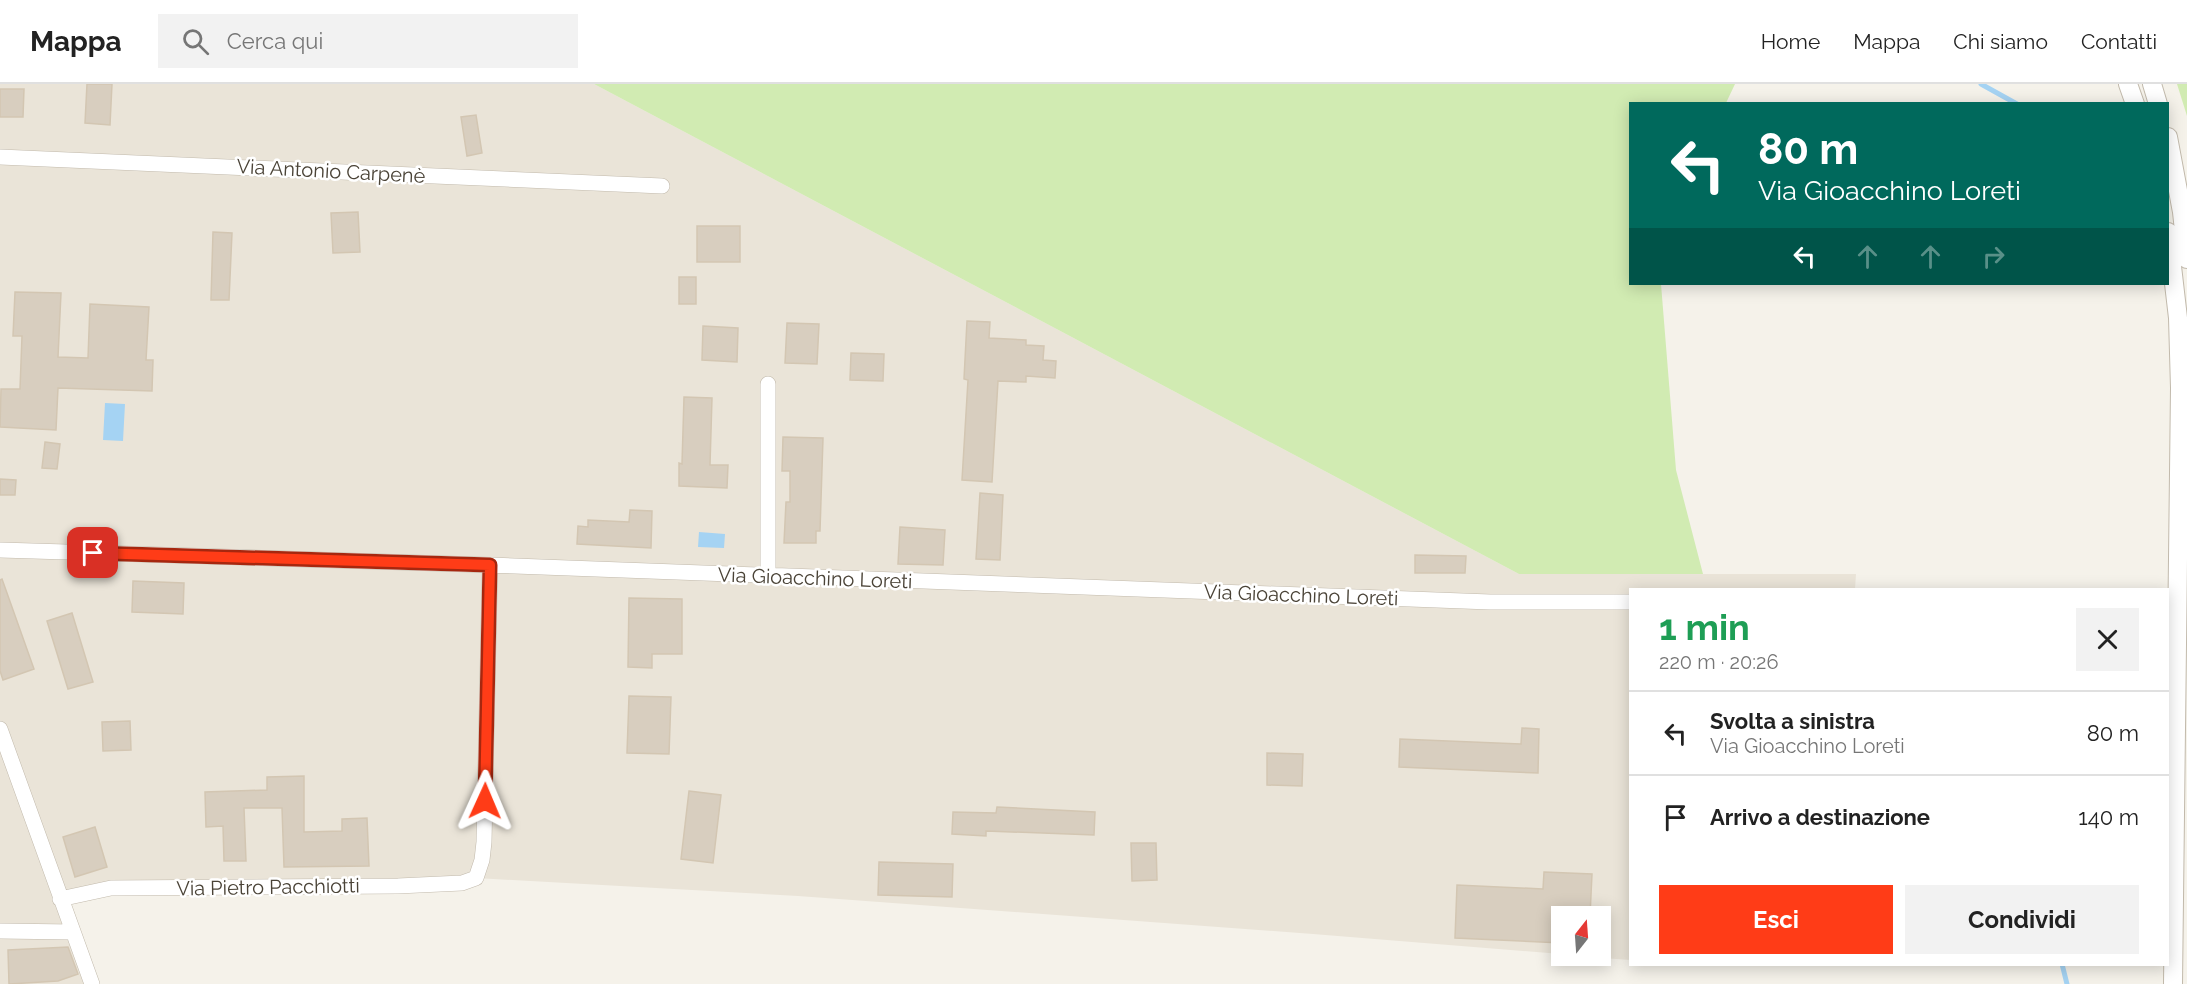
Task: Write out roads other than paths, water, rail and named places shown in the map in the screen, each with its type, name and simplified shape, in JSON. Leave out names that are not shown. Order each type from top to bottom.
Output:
[{"type":"street","points":[[2128,84],[2134,102]]},
{"type":"street","points":[[2152,84],[2157,102]]},
{"type":"street","points":[[2169,143],[2182,212],[2187,259]]},
{"type":"street","name":"Via Antonio Carpenè","points":[[0,157],[662,186]]},
{"type":"street","points":[[2169,241],[2179,334],[2180,388],[2173,984]]},
{"type":"street","points":[[768,384],[768,576]]},
{"type":"street","name":"Via Gioacchino Loreti","points":[[0,550],[490,565],[1478,601],[1629,602]]},
{"type":"street","name":"Via Pietro Pacchiotti","points":[[60,899],[111,888],[398,886],[462,883],[476,878],[482,860],[484,842],[490,565]]},
{"type":"street","points":[[0,729],[92,984]]},
{"type":"street","points":[[0,931],[72,932]]},
{"type":"water","points":[[105,403],[125,404],[123,441],[103,440]]},
{"type":"water","points":[[699,532],[725,534],[724,548],[698,547]]},
{"type":"waterway","points":[[1981,84],[2013,102]]},
{"type":"waterway","points":[[2062,966],[2067,984]]}]
